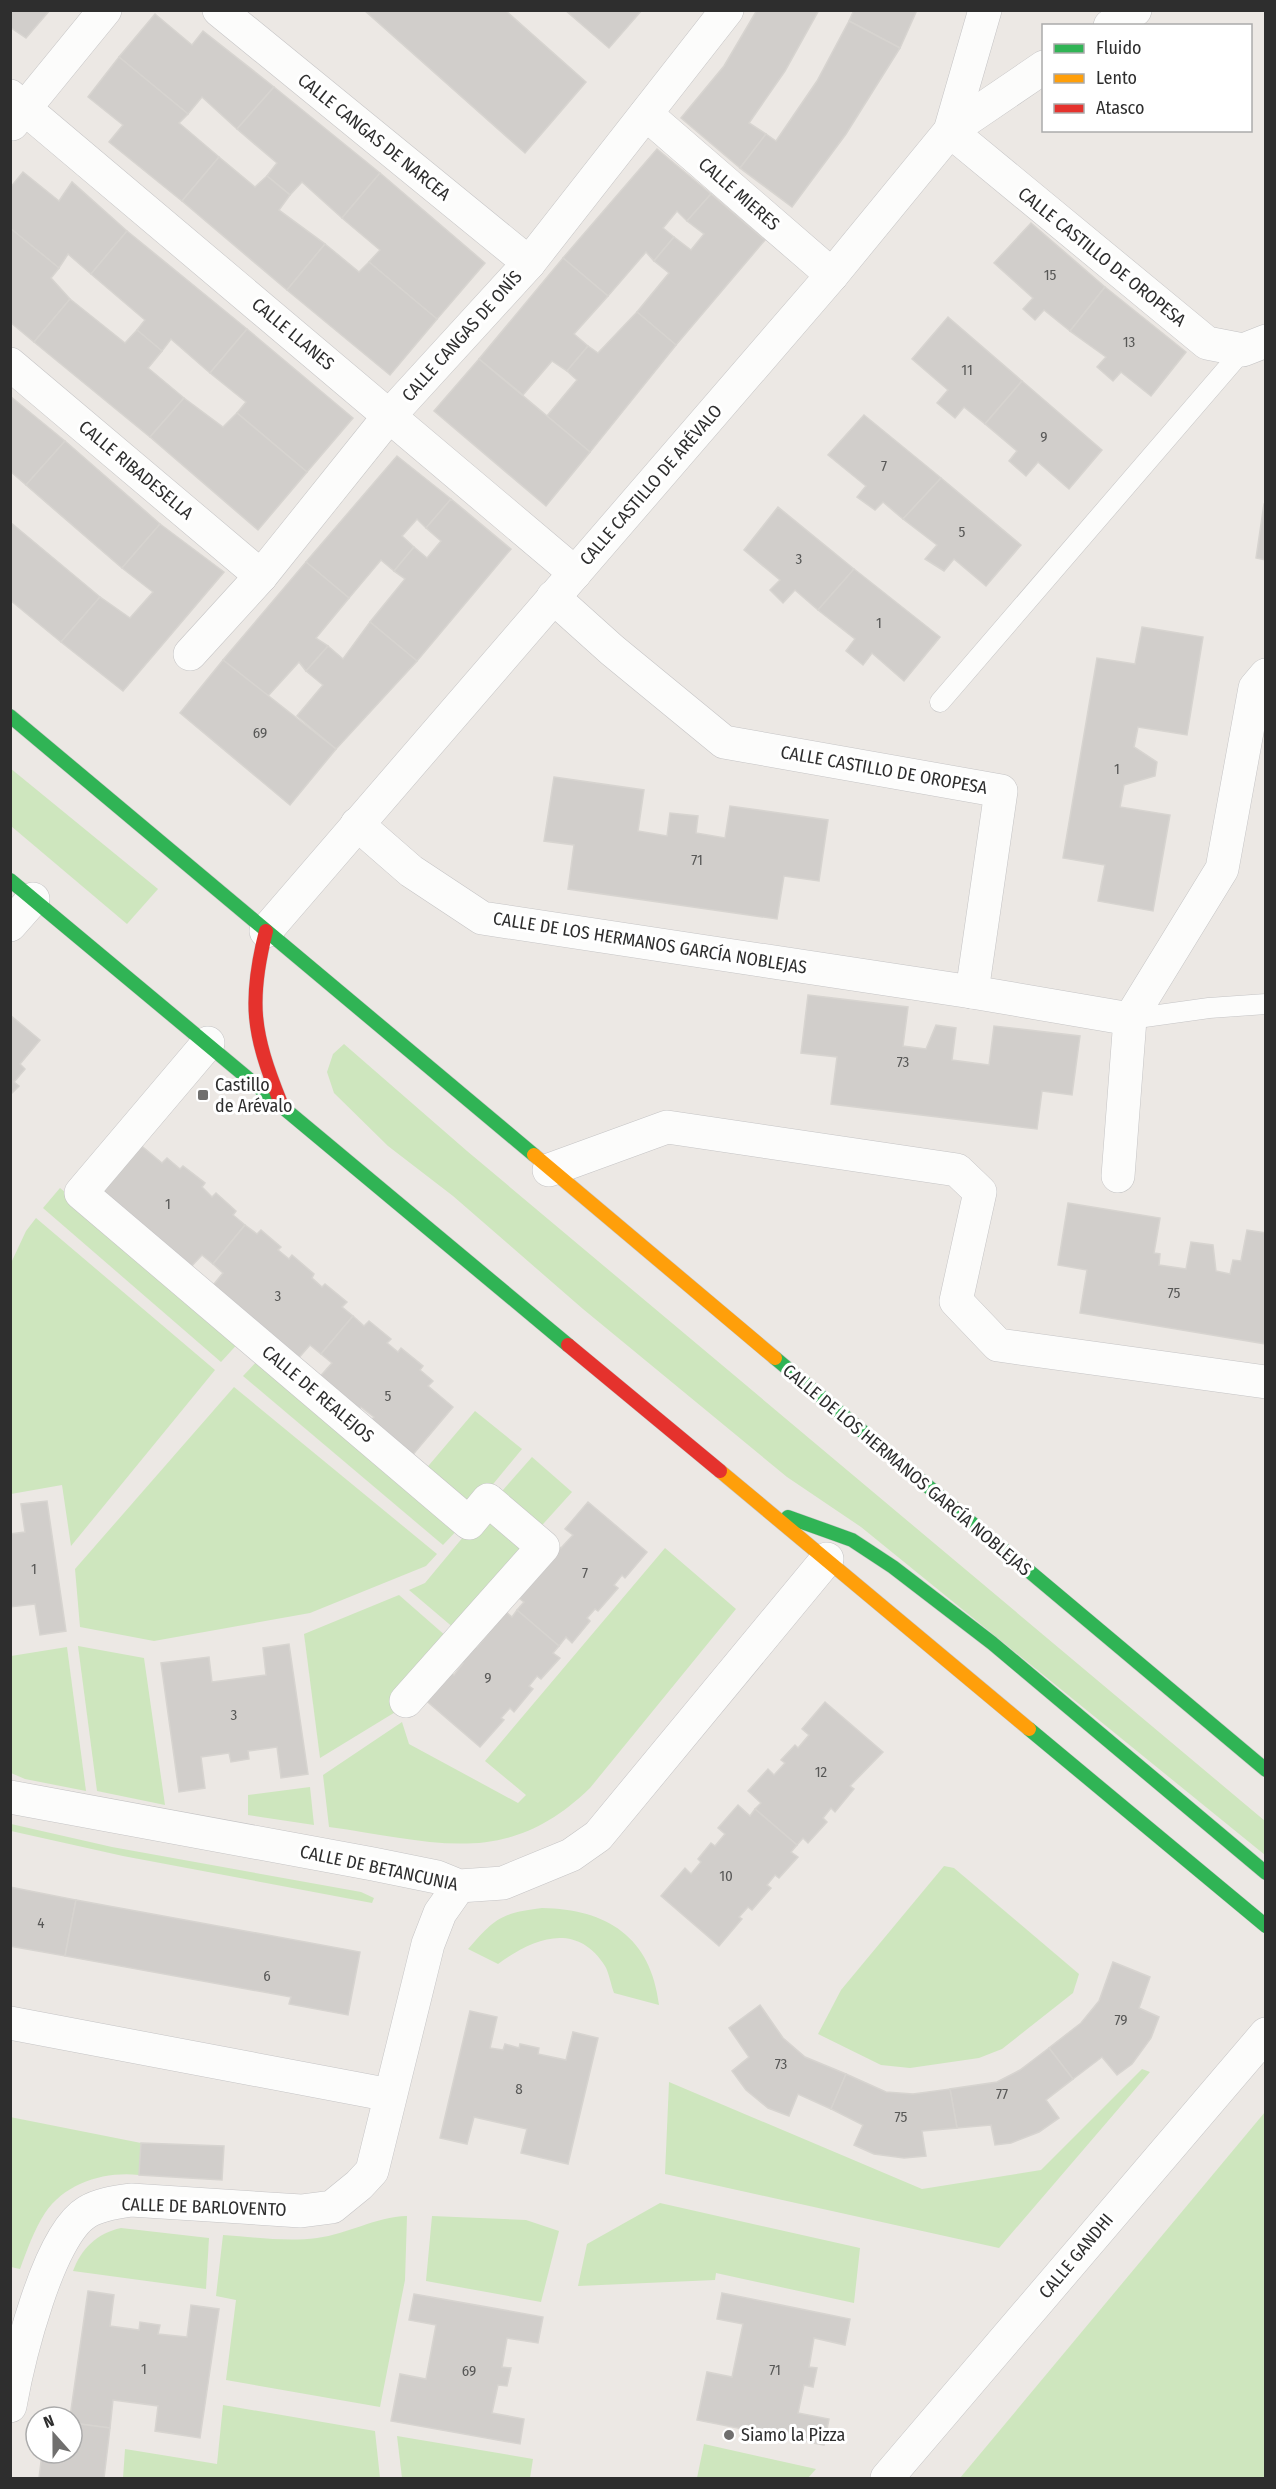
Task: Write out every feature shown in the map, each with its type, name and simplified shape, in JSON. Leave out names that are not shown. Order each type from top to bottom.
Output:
[{"type":"main road","name":"CALLE DE LOS HERMANOS GARCÍA NOBLEJAS","points":[[10,716],[1266,1770]]},
{"type":"main road","points":[[22,889],[1266,1926]]},
{"type":"main road","points":[[266,931],[259,960],[254,1024],[261,1054],[282,1105]]},
{"type":"main road","points":[[769,1511],[852,1539],[893,1567],[992,1643],[1266,1873]]},
{"type":"street","points":[[15,110],[105,10]]},
{"type":"street","name":"CALLE CANGAS DE NARCEA","points":[[219,10],[529,262]]},
{"type":"street","name":"CALLE CANGAS DE ONÍS","points":[[190,654],[261,576],[390,415],[529,262],[727,10]]},
{"type":"street","name":"CALLE CASTILLO DE ARÉVALO","points":[[266,931],[832,275],[950,131],[985,10]]},
{"type":"street","points":[[1113,24],[1135,10]]},
{"type":"street","points":[[950,131],[1042,68]]},
{"type":"street","name":"CALLE LLANES","points":[[15,110],[390,415],[575,573]]},
{"type":"street","name":"CALLE MIERES","points":[[646,114],[832,275]]},
{"type":"street","name":"CALLE CASTILLO DE OROPESA","points":[[950,131],[1207,343],[1254,346]]},
{"type":"street","name":"CALLE RIBADESELLA","points":[[10,364],[261,576]]},
{"type":"street","name":"CALLE CASTILLO DE OROPESA","points":[[553,597],[612,650],[724,742],[1002,791],[972,992]]},
{"type":"street","points":[[1118,1176],[1130,1019],[1222,869],[1255,688],[1266,675]]},
{"type":"street","name":"CALLE DE LOS HERMANOS GARCÍA NOBLEJAS","points":[[357,824],[411,871],[482,918],[972,992]]},
{"type":"street","points":[[10,925],[22,889]]},
{"type":"street","points":[[972,992],[1130,1019]]},
{"type":"street","name":"CALLE DE REALEJOS","points":[[208,1043],[81,1193],[469,1522],[488,1500],[543,1547],[406,1701]]},
{"type":"street","points":[[549,1170],[667,1127],[957,1170],[980,1192],[956,1301],[998,1345],[1266,1382]]},
{"type":"street","name":"CALLE DE BETANCUNIA","points":[[10,1797],[373,1864],[437,1877],[459,1886],[503,1883],[571,1855],[598,1836],[827,1559]]},
{"type":"street","name":"CALLE DE BARLOVENTO","points":[[10,2406],[14,2384],[50,2262],[63,2236],[86,2212],[109,2203],[131,2200],[301,2211],[332,2207],[372,2171],[428,1944],[440,1913],[459,1886]]},
{"type":"street","points":[[10,2023],[390,2095]]},
{"type":"street","name":"CALLE GANDHI","points":[[887,2478],[1266,2034]]},
{"type":"lane","points":[[940,702],[1254,346]]},
{"type":"lane","points":[[1130,1019],[1209,1008],[1266,1004]]},
{"type":"green space","points":[[10,768],[158,889],[127,924],[11,826]]},
{"type":"green space","points":[[344,1044],[467,1151],[1265,1821],[1265,1855],[861,1527],[787,1477],[583,1309],[453,1196],[388,1146],[334,1093],[327,1072],[333,1054]]},
{"type":"green space","points":[[60,1188],[242,1339],[221,1362],[43,1208]]},
{"type":"green space","points":[[36,1218],[215,1370],[71,1546],[62,1485],[11,1494],[11,1263],[26,1231]]},
{"type":"green space","points":[[259,1359],[461,1526],[443,1545],[243,1376]]},
{"type":"green space","points":[[234,1387],[437,1554],[426,1566],[310,1613],[154,1641],[80,1627],[75,1569]]},
{"type":"green space","points":[[475,1411],[522,1449],[471,1511],[424,1471]]},
{"type":"green space","points":[[532,1457],[572,1492],[535,1533],[496,1498]]},
{"type":"green space","points":[[488,1507],[528,1542],[455,1629],[409,1590],[425,1583]]},
{"type":"green space","points":[[665,1548],[736,1609],[590,1788],[559,1814],[528,1831],[498,1840],[467,1844],[402,1838],[329,1827],[323,1775],[402,1722],[409,1744],[518,1803],[526,1795],[485,1761]]},
{"type":"green space","points":[[399,1595],[447,1637],[397,1711],[320,1758],[304,1634]]},
{"type":"green space","points":[[78,1646],[144,1658],[165,1805],[97,1791]]},
{"type":"green space","points":[[67,1647],[86,1791],[25,1779],[11,1773],[11,1656]]},
{"type":"green space","points":[[310,1787],[314,1825],[248,1815],[248,1795]]},
{"type":"green space","points":[[11,1824],[112,1847],[361,1892],[374,1898],[372,1903],[123,1856],[11,1831]]},
{"type":"green space","points":[[944,1866],[954,1868],[1079,1974],[1073,1993],[1002,2049],[979,2058],[910,2068],[881,2065],[818,2034],[841,1990]]},
{"type":"green space","points":[[542,1908],[587,1914],[622,1931],[636,1945],[646,1961],[654,1981],[659,2005],[614,1993],[605,1966],[593,1952],[581,1943],[553,1938],[525,1947],[498,1964],[468,1949],[485,1930],[500,1919],[517,1912]]},
{"type":"green space","points":[[1142,2069],[1150,2072],[999,2248],[665,2174],[669,2082],[922,2189],[1041,2170]]},
{"type":"green space","points":[[1265,2112],[1265,2478],[960,2478]]},
{"type":"green space","points":[[10,2117],[141,2143],[139,2175],[113,2175],[87,2181],[63,2194],[53,2203],[37,2226],[20,2269],[11,2267]]},
{"type":"green space","points":[[660,2203],[860,2248],[854,2303],[716,2273],[715,2280],[578,2286],[587,2244]]},
{"type":"green space","points":[[407,2216],[405,2280],[380,2407],[226,2380],[236,2300],[216,2296],[223,2235],[282,2239],[317,2238],[384,2219]]},
{"type":"green space","points":[[432,2216],[526,2220],[559,2231],[541,2302],[426,2281]]},
{"type":"green space","points":[[121,2228],[209,2238],[206,2289],[73,2271],[80,2256],[91,2243],[112,2230]]},
{"type":"green space","points":[[223,2405],[375,2431],[380,2478],[123,2478],[125,2449],[217,2464]]},
{"type":"green space","points":[[397,2436],[533,2459],[530,2478],[402,2478]]},
{"type":"green space","points":[[704,2444],[816,2469],[808,2478],[697,2478]]},
{"type":"building","points":[[10,10],[50,10],[26,38],[10,27]]},
{"type":"building","points":[[364,10],[505,10],[586,82],[525,153]]},
{"type":"building","points":[[565,10],[642,10],[609,48]]},
{"type":"building","points":[[757,10],[819,10],[785,71],[749,123],[766,134],[740,168],[681,118],[724,66]]},
{"type":"building","points":[[854,10],[917,10],[900,48],[849,21]]},
{"type":"building","points":[[155,14],[192,45],[203,31],[274,87],[237,129],[202,97],[188,114],[119,57]]},
{"type":"building","points":[[849,21],[900,48],[846,134],[792,207],[740,168],[766,134],[776,141],[817,81]]},
{"type":"building","points":[[119,57],[188,114],[179,123],[219,157],[182,201],[109,142],[123,125],[88,97]]},
{"type":"building","points":[[274,87],[380,173],[342,218],[302,182],[290,195],[267,176],[277,163],[237,129]]},
{"type":"building","points":[[657,149],[711,194],[687,221],[677,211],[663,228],[674,237],[654,261],[646,252],[608,296],[563,258]]},
{"type":"building","points":[[219,157],[255,187],[267,176],[290,195],[279,210],[325,244],[287,290],[182,201]]},
{"type":"building","points":[[23,172],[59,201],[72,182],[127,231],[91,274],[68,254],[59,268],[10,228],[10,188]]},
{"type":"building","points":[[380,173],[485,263],[437,319],[369,262],[380,250],[342,218]]},
{"type":"building","points":[[711,194],[765,240],[676,345],[637,312],[669,273],[654,261],[674,237],[691,250],[704,234],[687,221]]},
{"type":"building","points":[[1031,223],[1105,287],[1070,331],[1044,310],[1035,320],[1023,309],[1033,298],[994,263]]},
{"type":"building","points":[[10,228],[59,268],[51,278],[70,299],[34,342],[10,322]]},
{"type":"building","points":[[127,231],[247,329],[210,373],[171,339],[162,351],[137,330],[145,320],[91,274]]},
{"type":"building","points":[[325,244],[359,272],[369,262],[437,319],[390,375],[287,290]]},
{"type":"building","points":[[563,258],[608,296],[574,334],[588,346],[567,371],[552,361],[523,395],[479,359]]},
{"type":"building","points":[[1105,287],[1186,352],[1151,396],[1121,372],[1113,381],[1097,367],[1106,357],[1070,331]]},
{"type":"building","points":[[70,299],[125,343],[137,330],[162,351],[148,368],[184,398],[150,437],[34,342]]},
{"type":"building","points":[[637,312],[676,345],[590,452],[547,416],[577,380],[567,371],[588,346],[598,353]]},
{"type":"building","points":[[948,317],[1022,381],[985,424],[964,407],[955,418],[937,403],[948,390],[912,359]]},
{"type":"building","points":[[247,329],[353,418],[307,472],[237,413],[246,402],[210,373]]},
{"type":"building","points":[[479,359],[590,452],[546,506],[434,411]]},
{"type":"building","points":[[1022,381],[1102,450],[1069,489],[1038,462],[1026,476],[1009,461],[1017,451],[985,424]]},
{"type":"building","points":[[10,396],[65,441],[26,485],[10,471]]},
{"type":"building","points":[[184,398],[223,427],[237,413],[307,472],[258,530],[150,437]]},
{"type":"building","points":[[864,415],[941,478],[903,519],[883,502],[875,510],[857,497],[866,486],[828,455]]},
{"type":"building","points":[[65,441],[160,524],[122,568],[26,485]]},
{"type":"building","points":[[397,456],[451,499],[426,528],[417,519],[402,536],[414,547],[394,571],[381,560],[349,598],[306,562]]},
{"type":"building","points":[[941,478],[1021,545],[986,586],[954,559],[944,571],[925,559],[937,545],[903,519]]},
{"type":"building","points":[[451,499],[511,549],[417,661],[370,622],[405,579],[394,571],[414,547],[427,558],[441,541],[426,528]]},
{"type":"building","points":[[1264,504],[1266,504],[1266,560],[1256,558]]},
{"type":"building","points":[[778,507],[854,569],[818,610],[795,590],[783,603],[770,590],[780,580],[744,550]]},
{"type":"building","points":[[10,522],[100,597],[61,642],[10,600]]},
{"type":"building","points":[[160,524],[224,572],[123,691],[61,642],[100,597],[130,618],[153,592],[122,568]]},
{"type":"building","points":[[306,562],[349,598],[316,638],[328,646],[306,671],[299,662],[268,696],[223,660]]},
{"type":"building","points":[[854,569],[940,637],[904,681],[872,653],[863,665],[846,651],[855,639],[818,610]]},
{"type":"building","points":[[370,622],[417,661],[336,749],[297,716],[323,685],[306,671],[328,646],[343,659]]},
{"type":"building","points":[[1142,627],[1203,637],[1187,735],[1138,727],[1134,747],[1157,762],[1155,776],[1124,785],[1120,807],[1170,815],[1153,911],[1098,901],[1105,865],[1063,858],[1097,658],[1135,664]]},
{"type":"building","points":[[223,660],[336,749],[290,805],[180,713]]},
{"type":"building","points":[[554,777],[644,790],[638,831],[667,836],[670,813],[698,816],[696,833],[725,838],[730,806],[828,820],[819,881],[784,876],[777,919],[568,889],[574,845],[544,841]]},
{"type":"building","points":[[808,995],[908,1007],[903,1046],[926,1049],[936,1025],[956,1028],[952,1060],[989,1065],[994,1026],[1080,1036],[1072,1095],[1042,1091],[1037,1129],[831,1104],[837,1057],[801,1053]]},
{"type":"building","points":[[10,1015],[40,1040],[20,1064],[25,1069],[14,1082],[19,1086],[10,1095]]},
{"type":"building","points":[[138,1143],[162,1163],[167,1158],[180,1169],[183,1166],[205,1183],[202,1187],[212,1197],[216,1193],[236,1211],[233,1215],[245,1225],[213,1264],[202,1255],[187,1271],[96,1194]]},
{"type":"building","points":[[1068,1203],[1160,1218],[1154,1253],[1160,1254],[1159,1265],[1186,1269],[1191,1242],[1213,1245],[1216,1271],[1230,1274],[1233,1260],[1241,1261],[1247,1230],[1266,1233],[1266,1344],[1080,1313],[1087,1270],[1058,1265]]},
{"type":"building","points":[[245,1225],[257,1234],[261,1230],[281,1247],[278,1250],[289,1259],[292,1255],[314,1274],[312,1278],[322,1287],[325,1284],[347,1302],[342,1307],[353,1316],[321,1354],[310,1345],[296,1361],[210,1289],[223,1273],[213,1264]]},
{"type":"building","points":[[353,1316],[364,1326],[369,1321],[391,1339],[387,1343],[398,1352],[401,1348],[423,1366],[420,1370],[433,1381],[428,1386],[453,1407],[410,1458],[369,1423],[374,1417],[361,1407],[356,1413],[317,1380],[332,1363],[321,1354]]},
{"type":"building","points":[[47,1501],[66,1631],[40,1635],[35,1604],[10,1607],[10,1534],[25,1532],[21,1504]]},
{"type":"building","points":[[588,1502],[647,1552],[625,1578],[622,1575],[614,1585],[618,1588],[598,1611],[595,1609],[587,1618],[590,1621],[572,1643],[566,1637],[559,1646],[517,1610],[524,1602],[511,1592],[557,1545],[561,1548],[573,1535],[565,1529]]},
{"type":"building","points":[[500,1607],[512,1617],[517,1610],[559,1646],[553,1653],[560,1658],[541,1679],[537,1676],[529,1686],[533,1689],[514,1712],[510,1708],[501,1718],[504,1720],[480,1747],[423,1698],[447,1669],[454,1675],[463,1663],[460,1660],[473,1644],[477,1647],[487,1635],[480,1630]]},
{"type":"building","points":[[289,1644],[308,1774],[281,1778],[277,1747],[248,1751],[249,1759],[231,1762],[229,1753],[201,1757],[205,1788],[179,1792],[161,1663],[209,1657],[212,1682],[266,1675],[263,1648]]},
{"type":"building","points":[[825,1702],[883,1752],[850,1786],[854,1789],[835,1812],[831,1808],[823,1818],[827,1822],[808,1843],[803,1838],[797,1845],[755,1809],[761,1803],[748,1791],[768,1769],[774,1775],[785,1763],[781,1760],[795,1745],[798,1748],[809,1735],[802,1729]]},
{"type":"building","points":[[738,1805],[750,1816],[755,1809],[797,1845],[791,1852],[798,1857],[779,1878],[775,1875],[767,1885],[771,1888],[752,1910],[748,1907],[739,1917],[742,1919],[719,1946],[661,1896],[685,1868],[691,1874],[701,1862],[698,1859],[711,1843],[715,1846],[725,1834],[718,1828]]},
{"type":"building","points":[[10,1887],[76,1900],[65,1956],[10,1946]]},
{"type":"building","points":[[76,1900],[360,1952],[348,2015],[289,2004],[291,1997],[65,1956]]},
{"type":"building","points":[[1113,1962],[1150,1977],[1139,2008],[1159,2017],[1151,2038],[1132,2064],[1117,2075],[1102,2057],[1073,2079],[1049,2048],[1081,2023],[1099,2001]]},
{"type":"building","points":[[760,2005],[783,2038],[805,2057],[846,2074],[831,2109],[798,2094],[789,2116],[768,2108],[746,2090],[732,2071],[749,2057],[729,2028]]},
{"type":"building","points":[[470,2011],[497,2017],[490,2048],[503,2050],[505,2044],[519,2048],[520,2044],[539,2048],[538,2054],[566,2060],[573,2032],[598,2038],[568,2164],[521,2153],[527,2129],[474,2117],[467,2144],[440,2138]]},
{"type":"building","points":[[1049,2048],[1073,2079],[1046,2100],[1059,2118],[1039,2132],[1011,2143],[995,2145],[991,2125],[957,2128],[950,2089],[997,2082],[1020,2070]]},
{"type":"building","points":[[846,2074],[886,2092],[913,2094],[950,2089],[957,2128],[922,2131],[926,2156],[904,2158],[874,2154],[854,2145],[863,2125],[831,2109]]},
{"type":"building","points":[[141,2143],[224,2146],[222,2180],[139,2175]]},
{"type":"building","points":[[88,2291],[114,2295],[110,2326],[139,2330],[140,2322],[160,2325],[158,2334],[187,2337],[191,2305],[219,2309],[200,2438],[155,2431],[158,2406],[113,2400],[110,2428],[84,2425],[84,2405],[72,2405]]},
{"type":"building","points":[[722,2293],[850,2319],[845,2345],[814,2338],[809,2367],[817,2368],[813,2387],[804,2385],[798,2413],[829,2419],[824,2445],[697,2420],[707,2372],[732,2377],[743,2324],[717,2319]]},
{"type":"building","points":[[414,2294],[543,2317],[538,2343],[507,2338],[502,2367],[511,2368],[507,2386],[498,2385],[492,2413],[524,2419],[520,2444],[391,2421],[400,2374],[426,2379],[436,2325],[409,2320]]},
{"type":"building","points":[[84,2425],[110,2428],[104,2478],[39,2478],[41,2465],[84,2465]]},
{"type":"traffic: fast","points":[[10,716],[534,1155]]},
{"type":"traffic: fast","points":[[10,880],[568,1345]]},
{"type":"traffic: fast","points":[[775,1358],[1266,1770]]},
{"type":"traffic: fast","points":[[788,1517],[852,1540],[893,1567],[992,1643],[1266,1873]]},
{"type":"traffic: fast","points":[[1029,1729],[1266,1926]]},
{"type":"traffic: slow","points":[[534,1155],[775,1358]]},
{"type":"traffic: slow","points":[[720,1471],[1029,1729]]},
{"type":"traffic: jam","points":[[266,931],[257,978],[256,1017],[264,1056],[280,1101]]},
{"type":"traffic: jam","points":[[568,1345],[720,1471]]},
{"type":"place","name":"Castillo de Arévalo","points":[[203,1095]]},
{"type":"place","name":"Siamo la Pizza","points":[[729,2435]]}]
